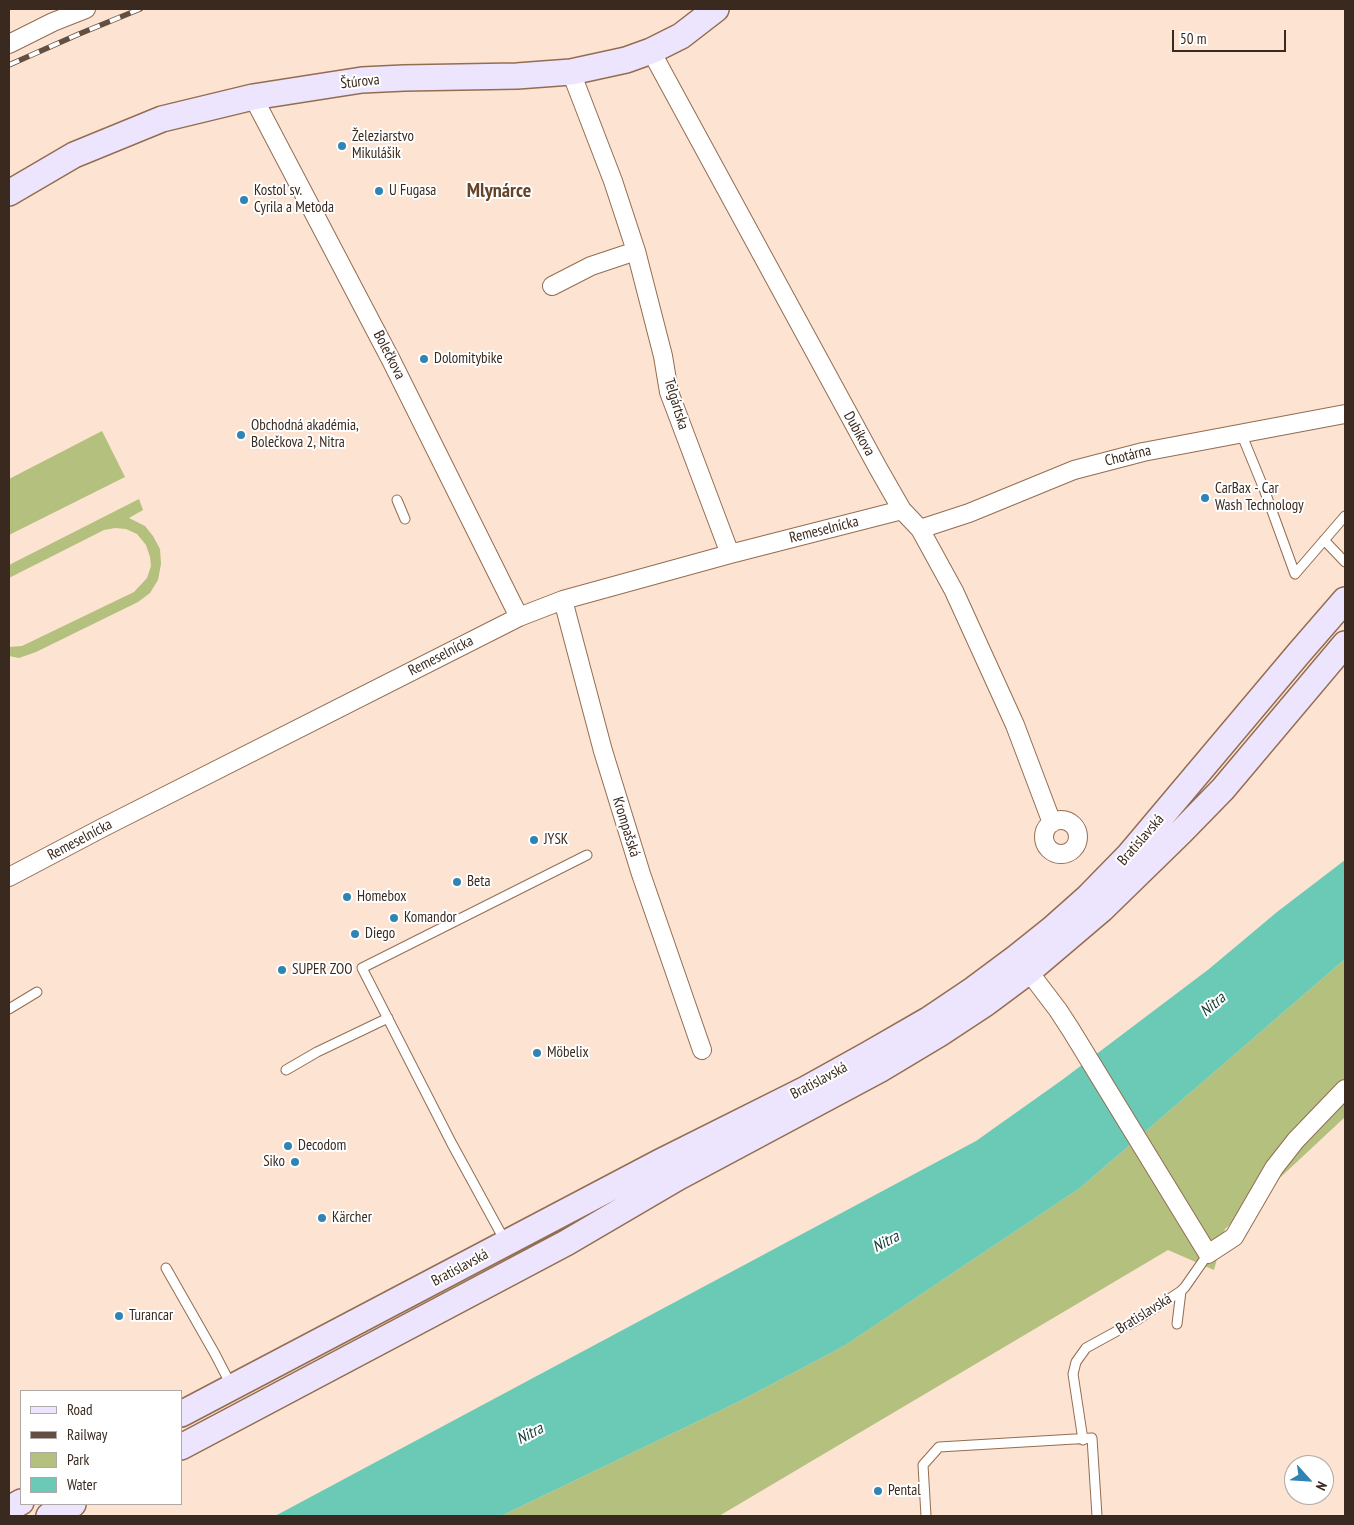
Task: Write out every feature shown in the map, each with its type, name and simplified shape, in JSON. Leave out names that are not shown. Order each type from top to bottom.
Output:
[{"type":"main road","name":"Štúrova","points":[[9,193],[74,155],[162,119],[253,96],[362,80],[517,76],[571,72],[626,60],[651,50],[681,36],[716,9]]},
{"type":"main road","name":"Bratislavská","points":[[182,1413],[660,1162],[806,1089],[870,1054],[974,989],[1023,964],[1129,855],[1345,600]]},
{"type":"main road","name":"Bratislavská","points":[[182,1446],[520,1268],[677,1178],[879,1070],[939,1034],[1023,964],[1102,910],[1216,796],[1345,644]]},
{"type":"main road","points":[[506,1243],[520,1268]]},
{"type":"main road","points":[[232,1387],[245,1413]]},
{"type":"main road","points":[[9,1509],[20,1503]]},
{"type":"main road","points":[[49,1516],[71,1505]]},
{"type":"street","points":[[9,44],[53,22],[86,9]]},
{"type":"street","name":"Dubíkova","points":[[651,50],[902,510],[920,529],[954,590],[1011,716],[1052,823]]},
{"type":"street","name":"Telgártska","points":[[571,72],[613,181],[636,251],[663,356],[669,392],[730,554]]},
{"type":"street","name":"Bolečkova","points":[[253,96],[391,360],[519,617]]},
{"type":"street","points":[[552,286],[591,266],[636,251]]},
{"type":"street","name":"Chotárna","points":[[920,529],[969,513],[1074,470],[1143,452],[1345,414]]},
{"type":"street","name":"Remeselnícka","points":[[9,877],[519,617],[562,600],[902,510]]},
{"type":"street","name":"Krompašská","points":[[562,600],[641,874],[702,1050]]},
{"type":"street","points":[[1023,964],[1071,1030],[1208,1254],[1234,1238],[1280,1161],[1296,1140],[1345,1089]]},
{"type":"lane","points":[[1241,433],[1295,574],[1345,516]]},
{"type":"lane","points":[[397,500],[405,519]]},
{"type":"lane","points":[[1324,540],[1345,562]]},
{"type":"lane","points":[[506,1243],[452,1144],[362,968],[587,855]]},
{"type":"lane","points":[[9,1009],[38,992]]},
{"type":"lane","points":[[286,1070],[317,1052],[388,1018]]},
{"type":"lane","name":"Bratislavská","points":[[1083,1440],[1073,1374],[1076,1362],[1086,1348],[1137,1320],[1181,1291],[1208,1254]]},
{"type":"lane","points":[[166,1268],[232,1387]]},
{"type":"lane","name":"Bratislavská","points":[[1177,1324],[1181,1291]]},
{"type":"lane","points":[[926,1516],[923,1465],[939,1447],[1092,1438],[1097,1516]]},
{"type":"green space","points":[[102,431],[125,477],[9,535],[9,479]]},
{"type":"green space","points":[[139,499],[143,510],[129,518],[145,526],[160,549],[161,564],[158,580],[150,593],[138,602],[36,652],[19,658],[9,656],[9,647],[22,646],[134,592],[147,578],[151,566],[146,545],[137,534],[126,529],[115,528],[104,530],[9,578],[9,565]]},
{"type":"green space","points":[[1345,959],[1345,1117],[1225,1229],[1214,1270],[1168,1250],[719,1516],[501,1516],[740,1401],[844,1346],[1080,1188]]},
{"type":"water","name":"Nitra","points":[[1345,860],[1345,959],[1080,1188],[844,1346],[740,1401],[501,1516],[275,1516],[976,1141],[1062,1080],[1209,969],[1277,912]]},
{"type":"railway","points":[[9,65],[140,9]]},
{"type":"place","name":"Železiarstvo Mikulášik","points":[[342,146]]},
{"type":"place","name":"U Fugasa","points":[[379,191]]},
{"type":"place","name":"Kostol sv. Cyrila a Metoda","points":[[244,200]]},
{"type":"place","name":"Dolomitybike","points":[[424,359]]},
{"type":"place","name":"Obchodná akadémia, Bolečkova 2, Nitra","points":[[241,435]]},
{"type":"place","name":"CarBax - Car Wash Technology","points":[[1205,498]]},
{"type":"place","name":"JYSK","points":[[534,840]]},
{"type":"place","name":"Beta","points":[[457,882]]},
{"type":"place","name":"Homebox","points":[[347,897]]},
{"type":"place","name":"Komandor","points":[[394,918]]},
{"type":"place","name":"Diego","points":[[355,934]]},
{"type":"place","name":"SUPER ZOO","points":[[282,970]]},
{"type":"place","name":"Möbelix","points":[[537,1053]]},
{"type":"place","name":"Decodom","points":[[288,1146]]},
{"type":"place","name":"Siko","points":[[295,1162]]},
{"type":"place","name":"Kärcher","points":[[322,1218]]},
{"type":"place","name":"Turancar","points":[[119,1316]]},
{"type":"place","name":"Pental","points":[[878,1491]]},
{"type":"district","name":"Mlynárce","points":[[499,191]]}]
